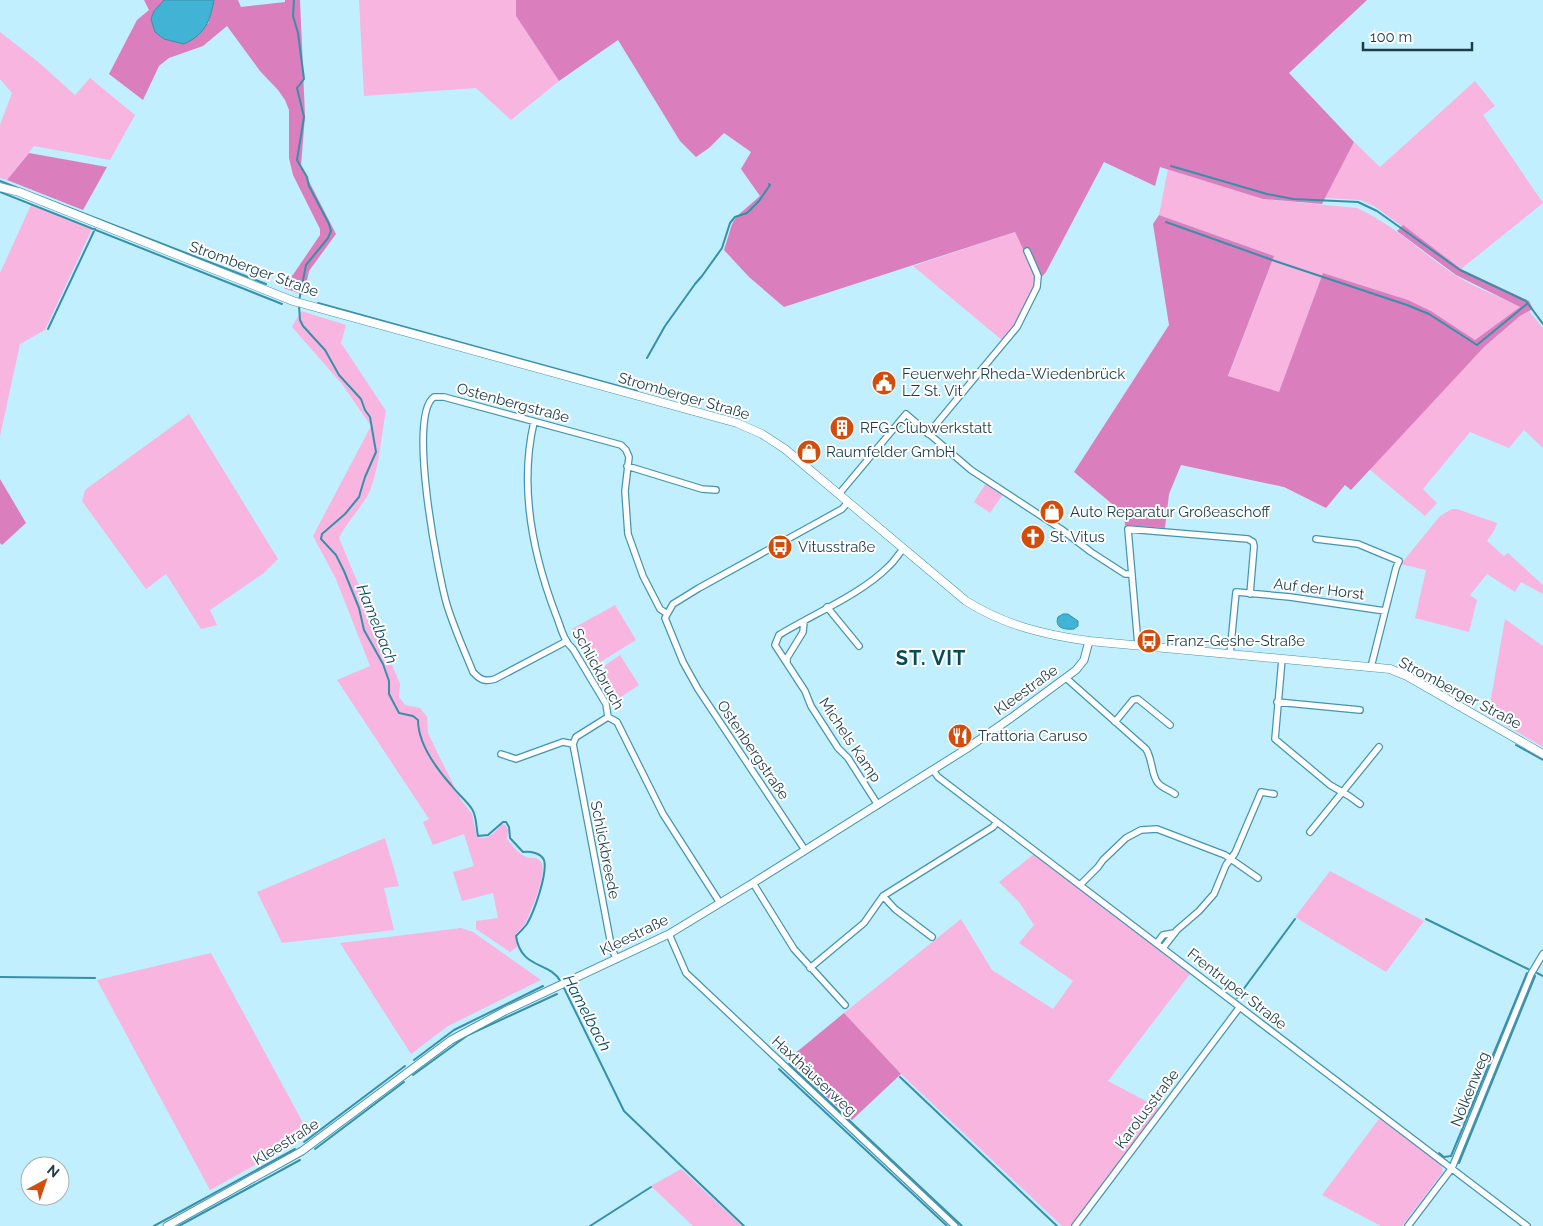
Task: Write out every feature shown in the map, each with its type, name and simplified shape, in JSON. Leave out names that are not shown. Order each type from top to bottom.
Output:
[{"type":"main road","name":"Stromberger Straße","points":[[0,186],[293,301],[737,423],[762,434],[785,449],[966,601],[990,616],[1045,634],[1089,641],[1390,669],[1407,676],[1543,754]]},
{"type":"street","points":[[928,434],[1017,327],[1037,287],[1038,276],[1027,251]]},
{"type":"street","name":"Ostenbergstraße","points":[[565,642],[495,679],[487,681],[478,678],[473,672],[447,606],[435,552],[427,501],[424,444],[425,412],[431,399],[439,396],[444,397],[621,445],[626,450],[629,458],[625,491],[628,534],[643,576],[660,610],[666,613],[664,618],[666,624],[698,689],[805,850]]},
{"type":"street","points":[[839,494],[906,414],[970,470],[1069,534],[1091,552],[1125,574],[1132,574]]},
{"type":"street","name":"Schlickbruch","points":[[534,422],[528,466],[532,531],[545,586],[565,642],[573,649],[606,704],[608,717],[617,722],[663,814],[720,903]]},
{"type":"street","points":[[627,466],[702,489],[716,490]]},
{"type":"street","points":[[666,613],[673,604],[699,588],[842,509],[848,502]]},
{"type":"street","name":"Auf der Horst","points":[[1138,645],[1128,529],[1248,539],[1253,542],[1254,546],[1250,594]]},
{"type":"street","name":"Auf der Horst","points":[[1316,539],[1358,544],[1399,562],[1384,611],[1371,667]]},
{"type":"street","name":"Michels Kamp","points":[[878,805],[811,706],[805,691],[776,645],[776,639],[798,623],[804,622],[864,587],[889,567],[903,549]]},
{"type":"street","name":"Auf der Horst","points":[[1230,654],[1236,592],[1384,611]]},
{"type":"street","points":[[827,608],[858,646]]},
{"type":"street","points":[[787,663],[803,632],[804,622]]},
{"type":"street","name":"Kleestraße","points":[[167,1226],[302,1151],[458,1036],[505,1011],[669,934],[878,805],[1011,718],[1066,678],[1084,660],[1088,652],[1089,641]]},
{"type":"street","points":[[1282,659],[1275,739],[1330,785],[1360,804]]},
{"type":"street","points":[[1066,678],[1146,749],[1150,756],[1156,781],[1175,794]]},
{"type":"street","points":[[1115,722],[1133,700],[1138,699],[1170,725]]},
{"type":"street","points":[[1277,702],[1360,710]]},
{"type":"street","points":[[500,754],[516,759],[563,742],[573,744],[576,736],[608,717]]},
{"type":"street","name":"Schlickbreede","points":[[573,744],[610,944],[617,959]]},
{"type":"street","points":[[1310,832],[1379,747]]},
{"type":"street","name":"Frentruper Straße","points":[[933,770],[938,777],[1527,1226]]},
{"type":"street","points":[[1163,948],[1174,933],[1214,894],[1226,865],[1235,853],[1261,792],[1274,794]]},
{"type":"street","points":[[810,968],[864,923],[884,896],[993,827],[997,822]]},
{"type":"street","points":[[1080,885],[1126,838],[1141,830],[1157,830],[1230,858],[1258,878]]},
{"type":"street","points":[[753,883],[794,949],[845,1005]]},
{"type":"street","points":[[884,896],[896,909],[932,937]]},
{"type":"street","points":[[1157,943],[1162,935],[1174,933]]},
{"type":"street","name":"Haxthäuserweg","points":[[669,934],[686,973],[955,1226]]},
{"type":"street","name":"Nölkenweg","points":[[1408,1226],[1452,1168],[1531,974],[1543,954]]},
{"type":"street","name":"Karolusstraße","points":[[1075,1226],[1239,1008]]},
{"type":"shaded area","points":[[144,0],[165,0],[208,24],[214,0],[238,0],[241,7],[285,2],[285,0],[300,0],[305,116],[301,166],[336,234],[309,271],[304,295],[284,288],[320,235],[320,229],[293,175],[289,158],[289,110],[285,100],[260,71],[227,26],[203,46],[169,58],[159,66],[143,100],[109,74],[137,20],[149,10]]},
{"type":"shaded area","points":[[359,0],[516,0],[516,16],[559,81],[511,120],[476,88],[364,96]]},
{"type":"shaded area","points":[[516,0],[1367,0],[1289,73],[1354,142],[1322,204],[1263,199],[1160,167],[1155,186],[1104,162],[1046,272],[1034,286],[1036,276],[1015,232],[784,307],[749,277],[724,250],[732,224],[737,216],[760,196],[741,169],[751,152],[724,133],[709,148],[696,157],[680,141],[618,40],[559,81],[516,16]]},
{"type":"shaded area","points":[[0,32],[37,61],[75,95],[90,78],[135,115],[110,160],[34,146],[7,180],[0,178],[0,125],[12,93],[0,79]]},
{"type":"shaded area","points":[[1475,81],[1495,106],[1483,115],[1543,203],[1461,269],[1374,206],[1360,200],[1325,198],[1354,142],[1380,167]]},
{"type":"shaded area","points":[[29,153],[107,167],[83,210],[7,180]]},
{"type":"shaded area","points":[[1168,169],[1263,199],[1357,208],[1395,230],[1455,275],[1520,307],[1475,340],[1431,311],[1408,300],[1323,273],[1280,393],[1228,377],[1274,256],[1159,215]]},
{"type":"shaded area","points":[[31,205],[92,229],[45,330],[20,344],[0,436],[0,273]]},
{"type":"shaded area","points":[[1159,215],[1274,256],[1228,376],[1279,392],[1323,273],[1408,300],[1431,311],[1475,340],[1520,307],[1456,275],[1397,231],[1403,225],[1461,269],[1529,301],[1533,309],[1520,316],[1484,347],[1351,490],[1345,485],[1326,508],[1284,487],[1181,465],[1169,494],[1165,528],[1125,525],[1124,514],[1074,472],[1169,325],[1153,224]]},
{"type":"shaded area","points":[[1015,232],[1031,265],[1035,281],[1024,308],[1003,341],[913,266]]},
{"type":"shaded area","points":[[301,311],[346,325],[341,343],[386,411],[374,479],[369,494],[339,538],[400,684],[399,697],[405,705],[420,708],[427,717],[428,733],[462,801],[472,814],[477,837],[488,837],[502,824],[505,825],[508,829],[507,839],[521,854],[539,860],[543,867],[541,883],[526,922],[516,934],[517,947],[510,952],[476,929],[476,921],[498,918],[493,893],[462,901],[453,872],[474,866],[464,834],[433,845],[423,822],[429,819],[337,680],[370,666],[336,579],[313,536],[371,426],[342,384],[292,327]]},
{"type":"shaded area","points":[[1529,311],[1543,328],[1543,448],[1524,430],[1509,448],[1470,432],[1423,489],[1437,503],[1425,516],[1369,469],[1484,347],[1520,316]]},
{"type":"shaded area","points":[[189,414],[278,559],[264,573],[210,610],[217,625],[201,629],[166,574],[146,589],[82,501],[85,490]]},
{"type":"shaded area","points":[[0,479],[26,523],[2,545],[0,543]]},
{"type":"shaded area","points":[[986,483],[1003,494],[990,513],[974,502]]},
{"type":"shaded area","points":[[1452,509],[1497,523],[1487,541],[1504,556],[1508,553],[1543,585],[1543,594],[1521,582],[1515,592],[1487,574],[1470,595],[1477,600],[1469,632],[1415,618],[1426,570],[1401,564],[1440,516]]},
{"type":"shaded area","points":[[615,605],[636,640],[594,666],[572,629]]},
{"type":"shaded area","points":[[1505,619],[1543,646],[1543,747],[1488,715]]},
{"type":"shaded area","points":[[620,655],[639,685],[612,703],[595,676],[606,669],[604,666]]},
{"type":"shaded area","points":[[385,838],[399,886],[384,888],[394,930],[282,943],[257,892]]},
{"type":"shaded area","points":[[1034,854],[1190,974],[1108,1081],[1159,1108],[1072,1226],[1062,1226],[901,1074],[844,1013],[961,919],[992,970],[1053,1009],[1073,981],[1019,943],[1034,925],[1019,902],[999,882]]},
{"type":"shaded area","points":[[1330,871],[1424,921],[1386,972],[1295,917]]},
{"type":"shaded area","points":[[461,928],[473,932],[541,980],[448,1026],[411,1054],[340,943]]},
{"type":"shaded area","points":[[211,953],[308,1132],[291,1145],[210,1190],[97,980]]},
{"type":"shaded area","points":[[844,1013],[901,1074],[852,1120],[787,1060]]},
{"type":"shaded area","points":[[1382,1118],[1441,1164],[1443,1172],[1402,1226],[1381,1226],[1322,1195],[1379,1119]]},
{"type":"shaded area","points":[[681,1169],[742,1226],[693,1226],[651,1186]]},
{"type":"water","points":[[164,0],[214,0],[211,15],[205,27],[197,36],[184,44],[164,39],[155,32],[151,19],[154,11]]},
{"type":"water","points":[[1068,614],[1078,621],[1078,626],[1074,629],[1064,629],[1059,626],[1058,617]]},
{"type":"waterway","name":"Hamelbach","points":[[294,0],[293,16],[298,33],[304,79],[297,88],[304,117],[297,160],[307,177],[309,186],[331,231],[328,238],[306,265],[299,301]]},
{"type":"waterway","points":[[1171,166],[1267,194],[1293,199],[1358,202],[1377,211],[1460,270],[1526,301],[1543,324]]},
{"type":"waterway","points":[[0,181],[266,284]]},
{"type":"waterway","points":[[647,358],[665,326],[722,248],[730,223],[735,217],[747,213],[759,201],[769,184]]},
{"type":"waterway","points":[[0,192],[282,304]]},
{"type":"waterway","points":[[1166,222],[1407,305],[1429,314],[1477,345],[1527,304]]},
{"type":"waterway","points":[[48,329],[95,229]]},
{"type":"waterway","points":[[318,303],[637,391]]},
{"type":"waterway","name":"Hamelbach","points":[[299,306],[300,320],[303,326],[325,350],[339,375],[361,399],[370,417],[376,452],[359,497],[345,514],[322,534],[321,539],[336,555],[344,571],[359,608],[364,630],[383,664],[389,681],[389,694],[399,713],[413,716],[418,720],[421,737],[429,755],[474,812],[478,836],[488,835],[503,822],[506,822],[509,827],[510,838],[523,852],[535,853],[543,858],[544,874],[537,902],[527,924],[516,936],[519,947],[524,955],[556,975],[561,982]]},
{"type":"waterway","points":[[1516,745],[1543,760]]},
{"type":"waterway","points":[[1237,998],[1295,919]]},
{"type":"waterway","points":[[1426,919],[1528,969]]},
{"type":"waterway","points":[[1439,1153],[1444,1157],[1451,1156],[1527,973]]},
{"type":"waterway","points":[[1537,973],[1543,976]]},
{"type":"waterway","points":[[1459,1163],[1535,976]]},
{"type":"waterway","points":[[0,977],[95,978]]},
{"type":"waterway","points":[[414,1060],[454,1030],[543,986]]},
{"type":"waterway","name":"Hamelbach","points":[[563,986],[624,1111],[744,1226]]},
{"type":"waterway","points":[[413,1075],[468,1035],[557,994]]},
{"type":"waterway","points":[[789,1064],[962,1226]]},
{"type":"waterway","points":[[304,1142],[405,1066]]},
{"type":"waterway","points":[[779,1069],[947,1226]]},
{"type":"waterway","points":[[900,1077],[1057,1226]]},
{"type":"waterway","points":[[315,1149],[404,1082]]},
{"type":"waterway","points":[[154,1226],[295,1149]]},
{"type":"waterway","points":[[179,1226],[300,1160]]},
{"type":"waterway","points":[[590,1226],[651,1187]]},
{"type":"place","name":"Feuerwehr Rheda-Wiedenbrück LZ St. Vit","points":[[884,383]]},
{"type":"place","name":"RFG-Clubwerkstatt","points":[[842,428]]},
{"type":"place","name":"Raumfelder GmbH","points":[[809,452]]},
{"type":"place","name":"Auto Reparatur Großeaschoff","points":[[1052,512]]},
{"type":"place","name":"St. Vitus","points":[[1033,537]]},
{"type":"place","name":"Vitusstraße","points":[[780,547]]},
{"type":"place","name":"Franz-Geshe-Straße","points":[[1149,641]]},
{"type":"place","name":"Trattoria Caruso","points":[[960,736]]},
{"type":"district","name":"ST. VIT","points":[[931,658]]}]
